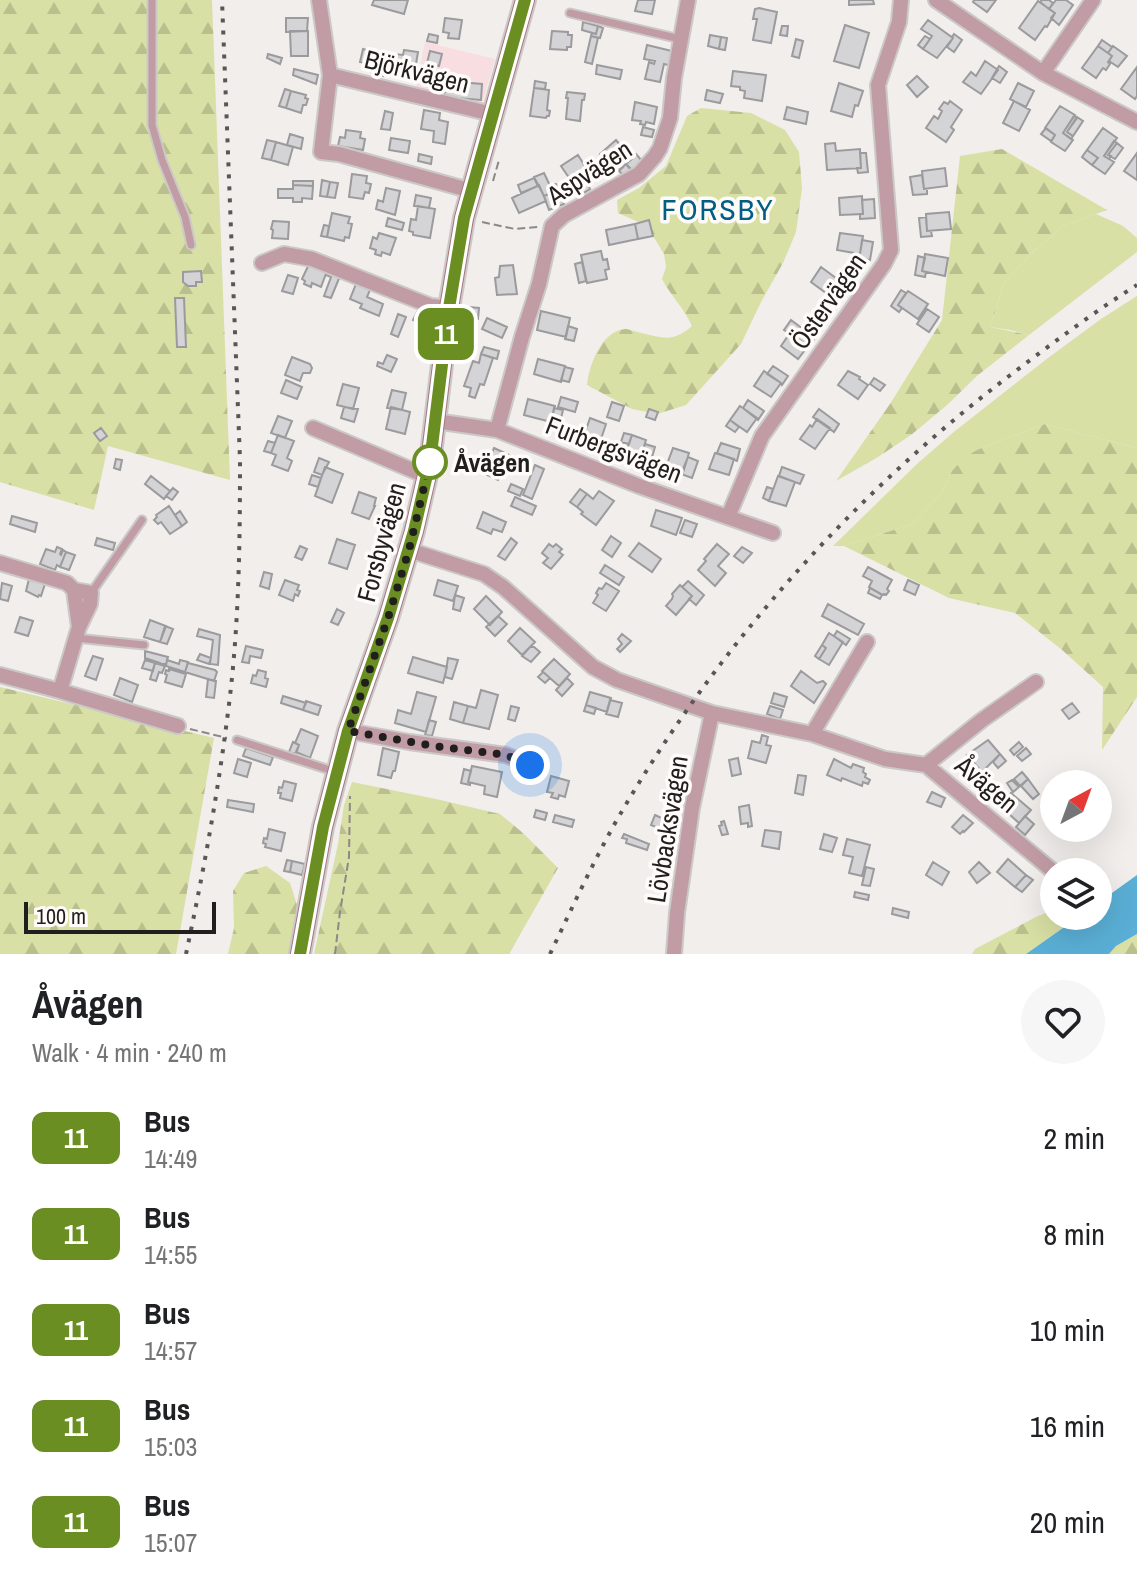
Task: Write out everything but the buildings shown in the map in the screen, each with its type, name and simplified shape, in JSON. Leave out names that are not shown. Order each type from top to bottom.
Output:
[{"type":"street","name":"Björkvägen","points":[[319,0],[330,75],[321,152],[482,188]]},
{"type":"street","name":"Forsbyvägen","points":[[300,954],[323,827],[348,731],[409,550],[436,420],[449,308],[464,218],[482,188],[492,114],[525,0]]},
{"type":"street","name":"Aspvägen","points":[[497,430],[539,284],[552,226],[564,215],[639,174],[655,156],[670,118],[688,0]]},
{"type":"street","name":"Östervägen","points":[[728,517],[762,436],[891,250],[878,85],[899,22],[901,0]]},
{"type":"street","points":[[936,0],[1043,73],[1137,122]]},
{"type":"street","points":[[1043,73],[1093,0]]},
{"type":"street","name":"Björkvägen","points":[[330,75],[492,114]]},
{"type":"street","points":[[262,263],[284,254],[312,259],[431,306],[449,308]]},
{"type":"street","name":"Furbergsvägen","points":[[436,420],[497,430],[639,486],[773,533]]},
{"type":"street","points":[[313,428],[426,476]]},
{"type":"street","name":"Åvägen","points":[[409,550],[484,574],[503,587],[593,667],[617,680],[712,713],[812,734],[885,759],[926,765],[1040,860]]},
{"type":"street","points":[[0,563],[67,583],[74,590],[91,593],[60,691]]},
{"type":"street","points":[[74,590],[77,633]]},
{"type":"street","points":[[812,734],[867,642]]},
{"type":"street","points":[[0,675],[178,726]]},
{"type":"street","name":"Åvägen","points":[[926,765],[1036,682]]},
{"type":"street","name":"Lövbacksvägen","points":[[674,954],[692,808],[712,713]]},
{"type":"street","points":[[348,731],[506,755],[530,765]]},
{"type":"lane","points":[[152,0],[152,125],[162,160],[185,217],[191,245]]},
{"type":"lane","points":[[570,13],[680,39]]},
{"type":"lane","points":[[91,593],[142,520]]},
{"type":"lane","points":[[77,633],[144,645]]},
{"type":"lane","points":[[237,740],[338,773]]},
{"type":"path","points":[[482,188],[499,159]]},
{"type":"path","points":[[464,218],[515,229],[552,226]]},
{"type":"path","points":[[178,726],[237,740]]},
{"type":"shaded area","points":[[425,42],[495,59],[481,107],[442,100],[416,88]]},
{"type":"green space","points":[[0,0],[212,0],[230,480],[108,446],[94,510],[0,482]]},
{"type":"green space","points":[[701,108],[751,113],[785,130],[799,152],[802,188],[796,232],[741,344],[686,405],[657,414],[632,409],[587,385],[598,351],[617,331],[626,329],[666,338],[685,332],[692,326],[662,279],[666,267],[664,254],[643,224],[618,213],[617,200],[639,188],[666,166],[687,116]]},
{"type":"green space","points":[[1002,149],[1107,210],[1063,226],[1004,283],[990,327],[1029,335],[978,375],[911,435],[836,481],[890,404],[942,320],[960,156]]},
{"type":"green space","points":[[1096,214],[1123,226],[1137,238],[1137,252],[1029,335],[990,327],[1004,283],[1033,252],[1063,226]]},
{"type":"green space","points":[[1137,296],[1137,448],[1045,424],[979,449],[952,471],[940,495],[912,524],[844,546],[833,546],[955,431],[1048,358]]},
{"type":"green space","points":[[1045,424],[1137,448],[1137,697],[1102,750],[1103,687],[1061,649],[1015,613],[949,598],[844,546],[912,524],[940,495],[952,471],[966,456]]},
{"type":"green space","points":[[0,687],[214,738],[176,954],[0,954]]},
{"type":"green space","points":[[352,782],[500,814],[558,868],[509,954],[314,954],[344,805]]},
{"type":"green space","points":[[266,866],[290,883],[299,911],[291,954],[228,954],[234,928],[233,891],[244,873]]},
{"type":"green space","points":[[1038,916],[1040,930],[1060,930],[1026,954],[972,954],[975,949]]},
{"type":"green space","points":[[1137,934],[1137,954],[1109,954],[1116,946]]},
{"type":"water","points":[[1137,875],[1137,934],[1116,946],[1109,954],[1026,954],[1060,930],[1112,930],[1112,893]]},
{"type":"railway","points":[[186,954],[224,742],[235,649],[238,586],[240,460],[222,0]]},
{"type":"railway","points":[[550,954],[618,818],[657,754],[745,633],[793,576],[898,469],[954,419],[1059,339],[1137,285]]},
{"type":"bus line","name":"11","points":[[300,954],[323,827],[348,731],[388,618],[414,531],[430,462],[449,308],[464,218],[525,0]]},
{"type":"place","name":"Åvägen","points":[[430,462]]},
{"type":"district","name":"FORSBY","points":[[718,209]]},
{"type":"route","points":[[430,462],[409,550],[348,731],[506,755],[530,765]]}]
